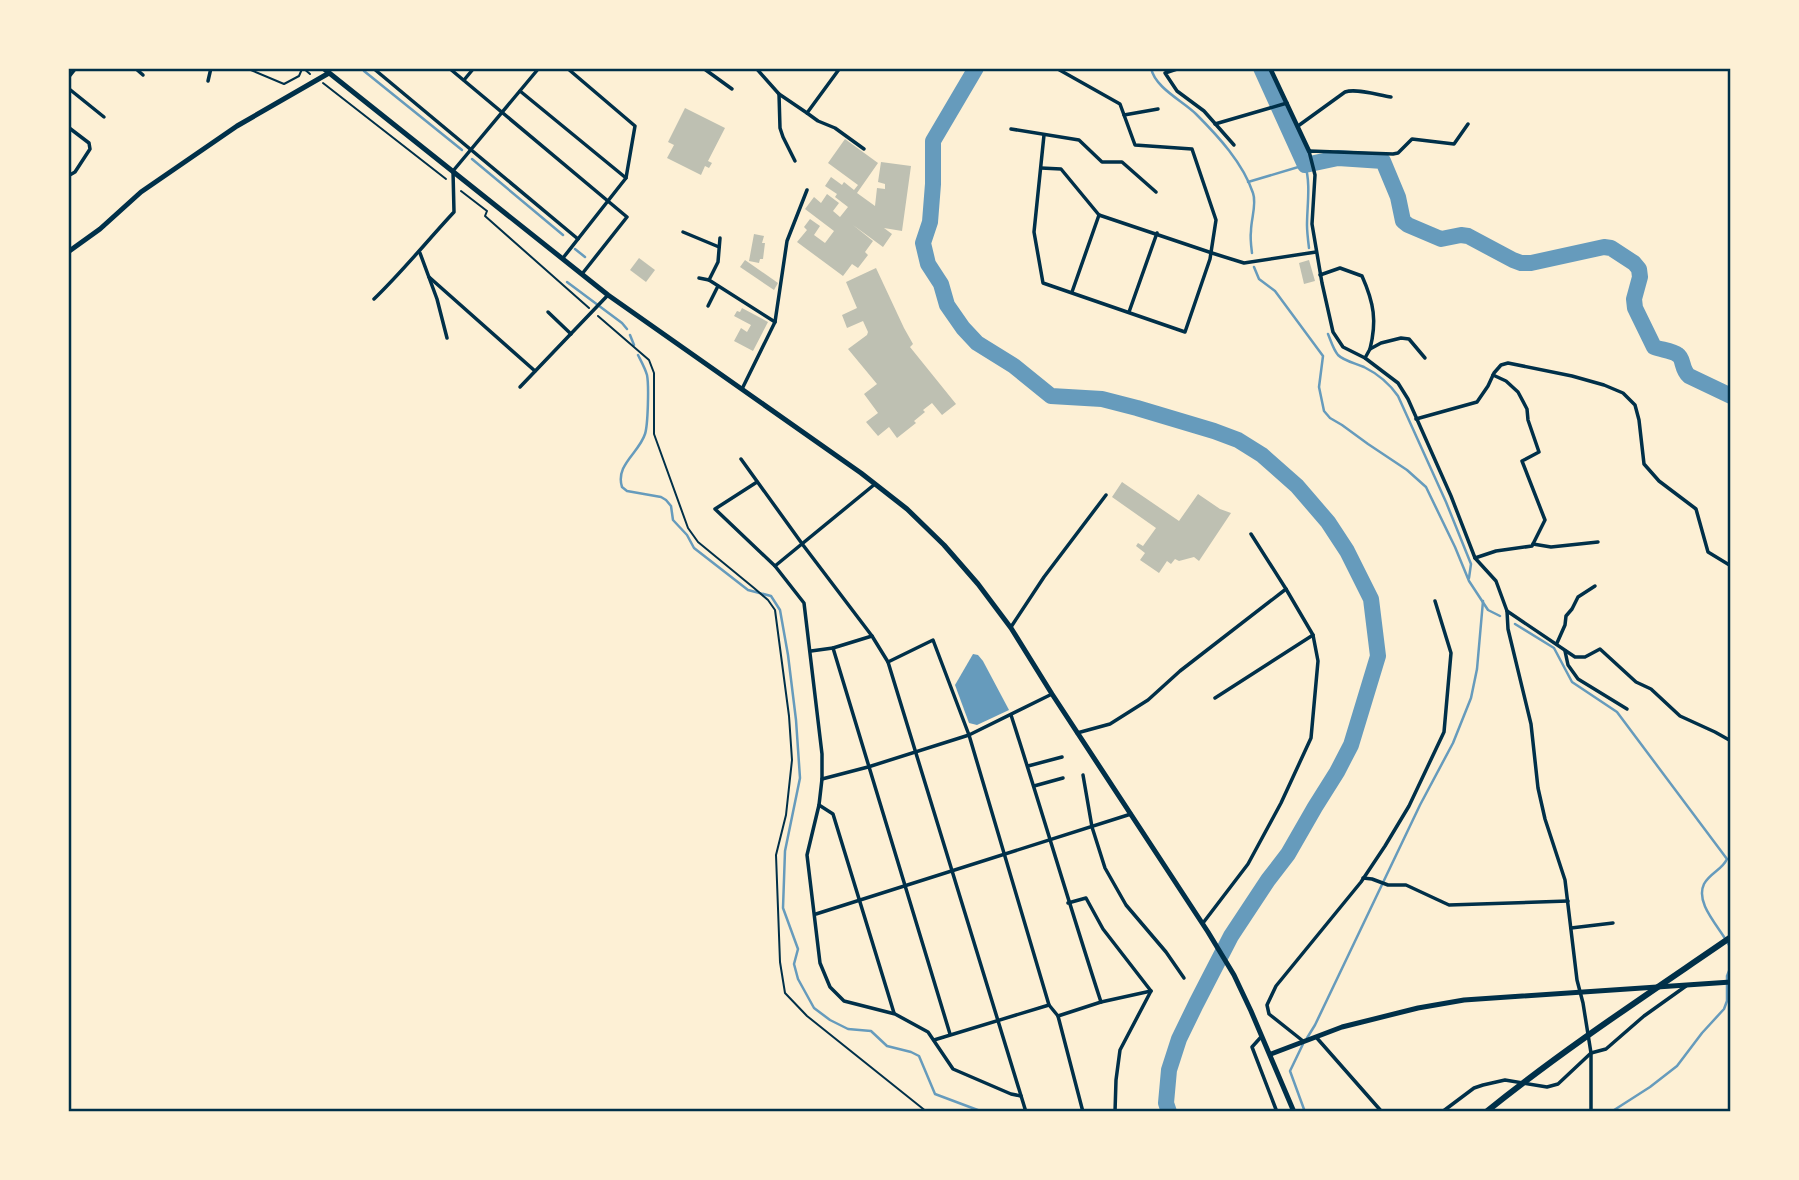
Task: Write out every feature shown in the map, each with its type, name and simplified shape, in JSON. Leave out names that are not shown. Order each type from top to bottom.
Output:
[{"type":"highway","points":[[1486,1112],[1581,1041],[1731,937]]},
{"type":"main road","points":[[323,68],[608,295],[876,484],[944,545],[1011,628],[1208,932],[1234,975],[1294,1112]]},
{"type":"main road","points":[[68,252],[100,229],[141,192],[237,126],[329,73]]},
{"type":"main road","points":[[1270,1054],[1342,1027],[1464,1000],[1731,982]]},
{"type":"street","points":[[68,78],[76,68]]},
{"type":"street","points":[[135,68],[143,75]]},
{"type":"street","points":[[208,81],[211,68]]},
{"type":"street","points":[[329,73],[336,68]]},
{"type":"street","points":[[373,68],[578,239]]},
{"type":"street","points":[[449,68],[627,217],[582,274]]},
{"type":"street","points":[[463,80],[474,68]]},
{"type":"street","points":[[374,299],[420,253],[425,243],[454,212],[453,171],[539,68]]},
{"type":"street","points":[[563,258],[626,178],[635,126],[567,68]]},
{"type":"street","points":[[703,68],[732,89]]},
{"type":"street","points":[[757,68],[779,94],[864,149]]},
{"type":"street","points":[[807,113],[840,68]]},
{"type":"street","points":[[1044,135],[1034,232],[1043,283],[1185,332],[1212,253],[1216,220],[1192,149],[1135,145],[1121,104],[1056,68]]},
{"type":"street","points":[[1180,68],[1165,73],[1177,91],[1204,111],[1234,145]]},
{"type":"street","points":[[1270,68],[1281,105],[1298,126],[1314,167],[1312,224],[1332,332],[1343,347],[1365,358],[1398,383],[1408,398],[1475,558],[1496,581],[1507,611],[1508,629],[1531,724],[1538,788],[1565,880],[1577,980],[1591,1053],[1591,1112]]},
{"type":"street","points":[[68,88],[103,117]]},
{"type":"street","points":[[1298,126],[1353,89],[1367,94],[1391,96]]},
{"type":"street","points":[[520,91],[626,178]]},
{"type":"street","points":[[779,94],[782,137],[795,161]]},
{"type":"street","points":[[1214,124],[1281,105]]},
{"type":"street","points":[[1124,115],[1158,109]]},
{"type":"street","points":[[1310,151],[1393,154],[1398,153],[1412,139],[1454,144],[1468,124]]},
{"type":"street","points":[[68,176],[75,172],[90,149],[89,143],[69,129]]},
{"type":"street","points":[[1010,130],[1079,140],[1102,162],[1122,162],[1156,192]]},
{"type":"street","points":[[1041,168],[1061,169],[1099,215],[1244,263],[1316,252]]},
{"type":"street","points":[[741,389],[775,322],[787,241],[807,190]]},
{"type":"street","points":[[1072,292],[1099,215]]},
{"type":"street","points":[[683,232],[719,247]]},
{"type":"street","points":[[1129,313],[1157,233]]},
{"type":"street","points":[[709,280],[718,262],[720,238]]},
{"type":"street","points":[[420,253],[437,299],[447,338]]},
{"type":"street","points":[[1320,275],[1340,268],[1362,276],[1371,297],[1374,316],[1373,337],[1365,358]]},
{"type":"street","points":[[429,277],[535,370]]},
{"type":"street","points":[[699,278],[709,280],[775,322]]},
{"type":"street","points":[[708,306],[718,286]]},
{"type":"street","points":[[520,387],[608,295]]},
{"type":"street","points":[[548,312],[571,334]]},
{"type":"street","points":[[1370,349],[1381,343],[1401,338],[1409,339],[1425,358]]},
{"type":"street","points":[[1416,419],[1477,402],[1493,375],[1501,365],[1508,363],[1604,385],[1623,394],[1635,405],[1644,464],[1659,481],[1696,509],[1708,552],[1731,566]]},
{"type":"street","points":[[1475,558],[1496,551],[1532,546],[1545,516],[1522,461],[1539,452],[1527,409],[1518,392],[1506,381],[1493,375]]},
{"type":"street","points":[[741,459],[872,636],[888,662],[1026,1112]]},
{"type":"street","points":[[757,482],[715,509],[775,566],[804,603],[822,754],[819,805],[807,855],[820,963],[830,987],[844,1001],[895,1014],[928,1032],[953,1069],[1021,1096]]},
{"type":"street","points":[[775,566],[876,484]]},
{"type":"street","points":[[1011,628],[1044,577],[1106,495]]},
{"type":"street","points":[[1202,923],[1248,864],[1311,738],[1318,661],[1313,635],[1251,534]]},
{"type":"street","points":[[1533,544],[1551,547],[1598,542]]},
{"type":"street","points":[[1556,643],[1565,625],[1566,616],[1578,597],[1595,586]]},
{"type":"street","points":[[1077,733],[1110,724],[1149,699],[1180,671],[1286,589]]},
{"type":"street","points":[[1303,1041],[1269,1014],[1267,1005],[1276,986],[1363,878],[1385,846],[1409,806],[1444,732],[1451,653],[1434,601]]},
{"type":"street","points":[[1507,611],[1575,657],[1585,657],[1600,649],[1636,682],[1651,689],[1680,716],[1731,741]]},
{"type":"street","points":[[1215,698],[1313,635]]},
{"type":"street","points":[[811,651],[833,648],[872,636]]},
{"type":"street","points":[[888,662],[933,640],[969,735],[1049,1005],[1058,1016],[1083,1112]]},
{"type":"street","points":[[833,648],[950,1034]]},
{"type":"street","points":[[1565,649],[1568,666],[1578,679],[1628,709]]},
{"type":"street","points":[[822,779],[969,735],[1052,694]]},
{"type":"street","points":[[1011,715],[1101,1002]]},
{"type":"street","points":[[1028,766],[1062,757]]},
{"type":"street","points":[[1083,775],[1092,827],[1105,868],[1126,905],[1184,978]]},
{"type":"street","points":[[1034,787],[1063,778]]},
{"type":"street","points":[[819,805],[833,814],[895,1014]]},
{"type":"street","points":[[816,914],[1131,814]]},
{"type":"street","points":[[1363,878],[1388,885],[1406,885],[1449,905],[1568,901]]},
{"type":"street","points":[[1068,903],[1086,898],[1103,929],[1151,991]]},
{"type":"street","points":[[1571,928],[1613,923]]},
{"type":"street","points":[[1442,1112],[1483,1085],[1505,1080],[1547,1087],[1558,1084],[1591,1053],[1606,1049],[1644,1016],[1688,985]]},
{"type":"street","points":[[1058,1016],[1101,1002],[1151,991]]},
{"type":"street","points":[[1115,1112],[1120,1050],[1151,991]]},
{"type":"street","points":[[934,1040],[1049,1005]]},
{"type":"street","points":[[1262,1036],[1252,1047],[1277,1112]]},
{"type":"street","points":[[1316,1037],[1382,1112]]},
{"type":"path","points":[[246,68],[284,84],[299,76],[303,68]]},
{"type":"path","points":[[754,588],[764,598]]},
{"type":"water","points":[[973,654],[983,661],[1009,710],[977,725],[969,723],[955,685]]},
{"type":"building","points":[[685,108],[725,128],[708,161],[712,163],[709,168],[705,166],[701,175],[667,158],[674,145],[668,142]]},
{"type":"building","points":[[845,139],[878,163],[857,193],[875,206],[877,188],[885,189],[885,184],[878,182],[881,162],[911,166],[902,231],[884,228],[892,234],[883,247],[853,225],[873,241],[865,252],[868,255],[858,268],[852,264],[843,276],[797,242],[807,230],[804,227],[810,219],[820,226],[814,235],[825,243],[834,231],[805,209],[814,197],[821,203],[827,194],[839,203],[833,211],[840,217],[848,207],[835,197],[837,194],[825,186],[831,177],[854,190],[858,185],[828,163]]},
{"type":"building","points":[[754,234],[764,236],[763,259],[760,259],[759,263],[749,261]]},
{"type":"building","points":[[639,258],[655,270],[646,282],[630,270]]},
{"type":"building","points":[[745,260],[778,283],[774,290],[740,267]]},
{"type":"building","points":[[1309,260],[1315,281],[1304,284],[1299,263]]},
{"type":"building","points":[[876,268],[913,344],[910,347],[956,404],[942,415],[932,403],[914,421],[916,423],[897,438],[889,427],[878,436],[866,422],[878,413],[864,394],[877,384],[848,349],[868,332],[863,321],[847,328],[842,315],[857,308],[846,282]]},
{"type":"building","points":[[742,308],[768,322],[753,351],[734,341],[741,328],[747,332],[751,325],[734,316]]},
{"type":"building","points":[[1122,482],[1179,521],[1198,494],[1231,513],[1199,561],[1194,557],[1179,561],[1175,559],[1171,564],[1167,561],[1159,573],[1140,560],[1145,553],[1136,546],[1138,543],[1143,546],[1156,528],[1112,497]]},
{"type":"waterway","points":[[976,68],[933,141],[930,222],[923,243],[928,264],[941,284],[947,305],[963,328],[977,343],[1014,366],[1051,396],[1102,399],[1137,408],[1238,440],[1262,455],[1297,486],[1328,522],[1347,551],[1371,599],[1378,656],[1351,745],[1288,854],[1231,936],[1196,1004],[1179,1039],[1169,1070],[1166,1103],[1169,1112]]},
{"type":"waterway","points":[[1151,68],[1158,82],[1204,122],[1229,150],[1243,171],[1254,197],[1252,253]]},
{"type":"waterway","points":[[1261,68],[1305,165],[1338,158],[1383,161],[1398,197],[1403,221],[1408,225],[1441,239],[1468,236],[1521,263],[1604,247],[1611,248],[1639,269],[1635,308],[1654,347],[1676,353],[1689,376],[1731,396]]},
{"type":"waterway","points":[[364,71],[462,150]]},
{"type":"waterway","points":[[472,159],[563,235]]},
{"type":"waterway","points":[[1248,182],[1305,165],[1309,248]]},
{"type":"waterway","points":[[575,249],[585,257]]},
{"type":"waterway","points":[[1254,267],[1259,279],[1275,291],[1323,356],[1319,387],[1324,411],[1330,418],[1407,470],[1426,487],[1469,581],[1488,610],[1500,616]]},
{"type":"waterway","points":[[567,282],[627,329]]},
{"type":"waterway","points":[[1328,334],[1338,355],[1374,373],[1398,396],[1471,564],[1469,578]]},
{"type":"waterway","points":[[630,335],[634,345]]},
{"type":"waterway","points":[[638,355],[648,380],[646,429],[642,441],[622,472],[622,487],[627,491],[666,500],[671,506],[673,520],[687,535],[694,548],[748,590],[771,596],[780,610],[796,720],[800,778],[785,851],[783,908],[798,949],[794,964],[798,979],[814,1008],[830,1020],[848,1029],[871,1031],[887,1046],[919,1056],[935,1094],[983,1112]]},
{"type":"waterway","points":[[1307,1038],[1453,743],[1471,698],[1477,669],[1483,601]]},
{"type":"waterway","points":[[1515,624],[1554,648],[1572,682],[1617,712],[1727,859],[1707,880],[1702,892],[1706,909],[1731,949]]},
{"type":"waterway","points":[[1611,1112],[1677,1066],[1724,1009],[1727,1001],[1727,976],[1731,966]]},
{"type":"waterway","points":[[1303,1044],[1290,1071],[1305,1112]]}]
